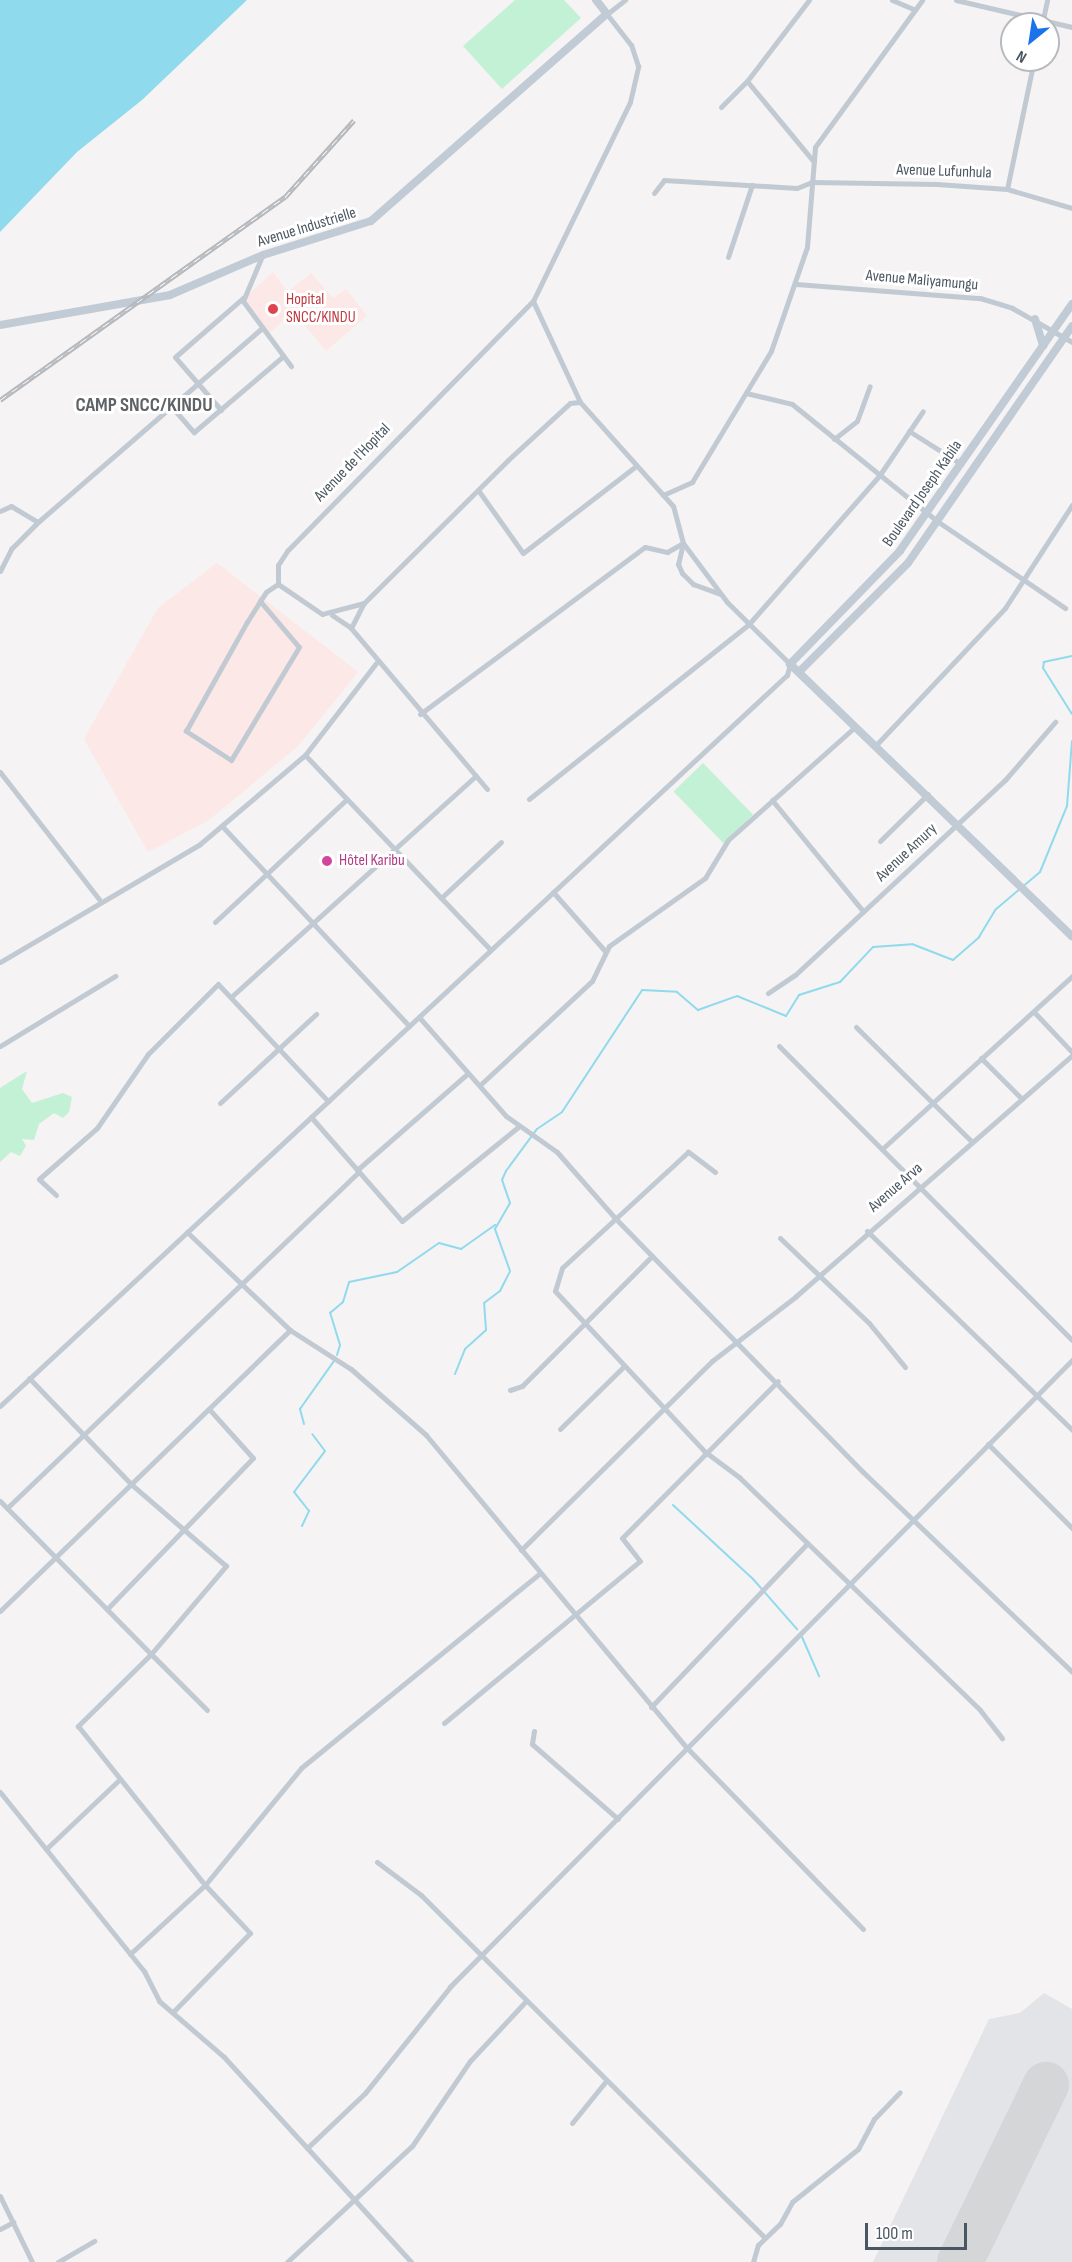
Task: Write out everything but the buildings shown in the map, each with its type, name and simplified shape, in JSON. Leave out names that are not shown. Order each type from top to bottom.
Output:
[{"type":"street","points":[[596,0],[607,14],[625,0]]},
{"type":"street","points":[[721,107],[747,81],[809,0]]},
{"type":"street","points":[[892,0],[915,10]]},
{"type":"street","points":[[663,495],[692,482],[771,351],[807,247],[814,162],[823,134],[922,0]]},
{"type":"street","points":[[956,0],[1003,12]]},
{"type":"street","name":"Avenue Industrielle","points":[[0,325],[170,295],[263,255],[371,221],[607,14]]},
{"type":"street","name":"Avenue de l'Hopital","points":[[278,584],[276,572],[287,550],[533,302],[635,84],[638,66],[631,45],[607,14]]},
{"type":"street","points":[[1007,189],[1031,72]]},
{"type":"street","points":[[747,81],[814,162]]},
{"type":"street","name":"Avenue Lufunhula","points":[[654,193],[664,180],[798,188],[812,182],[1007,189],[1072,208]]},
{"type":"street","points":[[728,257],[752,185]]},
{"type":"street","points":[[221,410],[175,357],[244,297],[263,255]]},
{"type":"street","name":"Avenue Maliyamungu","points":[[796,284],[980,298],[1035,319],[1072,342]]},
{"type":"street","points":[[244,297],[260,330],[291,366]]},
{"type":"street","points":[[533,302],[580,402],[673,506],[683,543],[721,595],[748,625],[877,744],[1072,936]]},
{"type":"street","name":"Boulevard Joseph Kabila","points":[[787,675],[790,664],[900,551],[1072,304]]},
{"type":"street","points":[[1035,319],[1043,346]]},
{"type":"street","name":"Boulevard Joseph Kabila","points":[[799,672],[908,563],[1072,326]]},
{"type":"street","points":[[0,571],[11,549],[38,522],[260,330]]},
{"type":"street","points":[[171,406],[194,432],[282,357]]},
{"type":"street","points":[[834,439],[857,421],[870,386]]},
{"type":"street","points":[[746,393],[792,404],[879,476],[928,511],[937,521],[1065,608]]},
{"type":"street","points":[[351,628],[363,603],[570,403],[580,402]]},
{"type":"street","points":[[529,799],[748,625],[879,476],[923,411]]},
{"type":"street","points":[[909,431],[961,464]]},
{"type":"street","points":[[478,490],[523,553],[636,466]]},
{"type":"street","points":[[877,744],[999,616],[1072,505]]},
{"type":"street","points":[[0,511],[10,506],[38,522]]},
{"type":"street","points":[[683,543],[678,564],[682,573],[693,584],[721,595]]},
{"type":"street","points":[[420,714],[645,547],[667,552],[683,543]]},
{"type":"street","points":[[260,601],[299,647],[231,760],[186,731],[260,601],[278,584],[304,605],[332,615],[351,628],[376,663],[487,789]]},
{"type":"street","points":[[332,615],[363,603]]},
{"type":"street","points":[[0,962],[99,899],[158,872],[222,826],[305,755],[376,663]]},
{"type":"street","points":[[0,1406],[787,675],[799,672]]},
{"type":"street","name":"Avenue Amury","points":[[768,993],[863,911],[958,824],[1055,722]]},
{"type":"street","points":[[480,1085],[592,981],[605,951],[698,884],[728,840],[857,725]]},
{"type":"street","points":[[305,755],[491,950]]},
{"type":"street","points":[[0,772],[99,899]]},
{"type":"street","points":[[231,997],[476,776]]},
{"type":"street","points":[[880,842],[928,794]]},
{"type":"street","points":[[215,922],[347,799]]},
{"type":"street","points":[[772,800],[863,911]]},
{"type":"street","points":[[222,826],[409,1026]]},
{"type":"street","points":[[441,898],[501,842]]},
{"type":"street","points":[[553,892],[605,951]]},
{"type":"street","points":[[0,1046],[116,976]]},
{"type":"street","points":[[882,1149],[930,1101],[1034,1012],[1072,976]]},
{"type":"street","points":[[56,1195],[39,1179],[97,1128],[148,1054],[218,984],[328,1101]]},
{"type":"street","points":[[1034,1012],[1072,1054]]},
{"type":"street","points":[[220,1103],[316,1014]]},
{"type":"street","points":[[418,1017],[518,1127],[557,1152],[615,1218],[778,1381],[863,1472],[916,1516],[1072,1672]]},
{"type":"street","points":[[856,1028],[971,1142]]},
{"type":"street","points":[[779,1046],[1072,1340]]},
{"type":"street","name":"Avenue Arva","points":[[521,1550],[663,1407],[737,1341],[818,1276],[1072,1054]]},
{"type":"street","points":[[981,1058],[1022,1099]]},
{"type":"street","points":[[7,1508],[358,1171],[468,1073]]},
{"type":"street","points":[[311,1116],[404,1221],[518,1127]]},
{"type":"street","points":[[715,1172],[688,1152],[562,1268],[554,1291],[704,1451],[739,1477],[844,1584],[980,1710],[1002,1738]]},
{"type":"street","points":[[867,1231],[1072,1430]]},
{"type":"street","points":[[187,1232],[290,1330],[351,1369],[426,1435],[687,1748],[863,1929]]},
{"type":"street","points":[[780,1238],[869,1323],[905,1367]]},
{"type":"street","points":[[510,1389],[522,1386],[652,1256]]},
{"type":"street","points":[[0,1611],[290,1330]]},
{"type":"street","points":[[308,2148],[365,2093],[450,1987],[481,1959],[618,1819],[844,1584],[916,1516],[1072,1360]]},
{"type":"street","points":[[560,1428],[624,1366]]},
{"type":"street","points":[[29,1378],[131,1484],[226,1566],[151,1653],[78,1726],[205,1885],[250,1933],[174,2011]]},
{"type":"street","points":[[444,1723],[640,1561],[622,1538],[704,1451],[778,1381]]},
{"type":"street","points":[[107,1609],[182,1528],[253,1458],[209,1409]]},
{"type":"street","points":[[988,1444],[1072,1528]]},
{"type":"street","points":[[0,1501],[207,1710]]},
{"type":"street","points":[[651,1707],[806,1545]]},
{"type":"street","points":[[130,1954],[205,1885],[301,1768],[540,1574]]},
{"type":"street","points":[[534,1731],[532,1744],[618,1819]]},
{"type":"street","points":[[46,1849],[119,1780]]},
{"type":"street","points":[[0,1792],[130,1954],[159,2001],[174,2011],[308,2148],[411,2262]]},
{"type":"street","points":[[377,1862],[421,1895],[481,1959],[764,2237]]},
{"type":"street","points":[[286,2262],[415,2142],[471,2061],[525,2001]]},
{"type":"street","points":[[572,2123],[606,2082]]},
{"type":"street","points":[[753,2262],[764,2237],[780,2224],[792,2202],[858,2149],[874,2119],[900,2092]]},
{"type":"street","points":[[0,2196],[32,2262]]},
{"type":"street","points":[[0,2229],[13,2222]]},
{"type":"street","points":[[58,2262],[94,2241]]},
{"type":"shaded area","name":"Hopital SNCC/KINDU","points":[[273,272],[288,292],[311,273],[333,298],[346,289],[367,316],[326,351],[304,324],[325,305],[315,293],[269,333],[243,300]]},
{"type":"shaded area","points":[[217,563],[358,672],[298,746],[209,820],[148,852],[84,739],[158,608]]},
{"type":"shaded area","points":[[1044,1993],[1072,2009],[1072,2262],[873,2262],[989,2019],[1020,2013]]},
{"type":"green space","points":[[515,0],[564,0],[581,18],[502,89],[463,46]]},
{"type":"green space","points":[[703,763],[753,815],[724,843],[674,791]]},
{"type":"green space","points":[[27,1071],[22,1089],[32,1103],[63,1093],[72,1097],[69,1112],[63,1118],[54,1113],[39,1124],[34,1140],[22,1139],[26,1146],[20,1156],[11,1152],[0,1162],[0,1088]]},
{"type":"water","points":[[0,0],[247,0],[142,100],[77,152],[0,232]]},
{"type":"waterway","points":[[1072,656],[1044,662],[1043,668],[1072,714]]},
{"type":"waterway","points":[[455,1374],[465,1349],[486,1330],[484,1303],[500,1291],[510,1271],[495,1229],[510,1203],[502,1180],[506,1171],[537,1129],[562,1112],[642,990],[677,992],[698,1010],[737,996],[786,1016],[799,995],[840,982],[873,947],[912,944],[953,960],[979,937],[995,910],[1040,872],[1067,806],[1072,741]]},
{"type":"waterway","points":[[337,1355],[340,1345],[330,1313],[343,1302],[349,1282],[397,1272],[439,1243],[461,1249],[495,1225]]},
{"type":"waterway","points":[[304,1424],[300,1409],[334,1361]]},
{"type":"waterway","points":[[302,1526],[309,1511],[294,1492],[325,1451],[312,1434]]},
{"type":"waterway","points":[[673,1505],[753,1579],[797,1629]]},
{"type":"waterway","points":[[802,1637],[819,1676]]},
{"type":"runway","points":[[960,2262],[1046,2085]]},
{"type":"railway","points":[[0,400],[285,197],[354,120]]},
{"type":"place","name":"Hopital SNCC/KINDU","points":[[273,309]]},
{"type":"place","name":"Hôtel Karibu","points":[[327,861]]},
{"type":"district","name":"CAMP SNCC/KINDU","points":[[144,405]]}]
